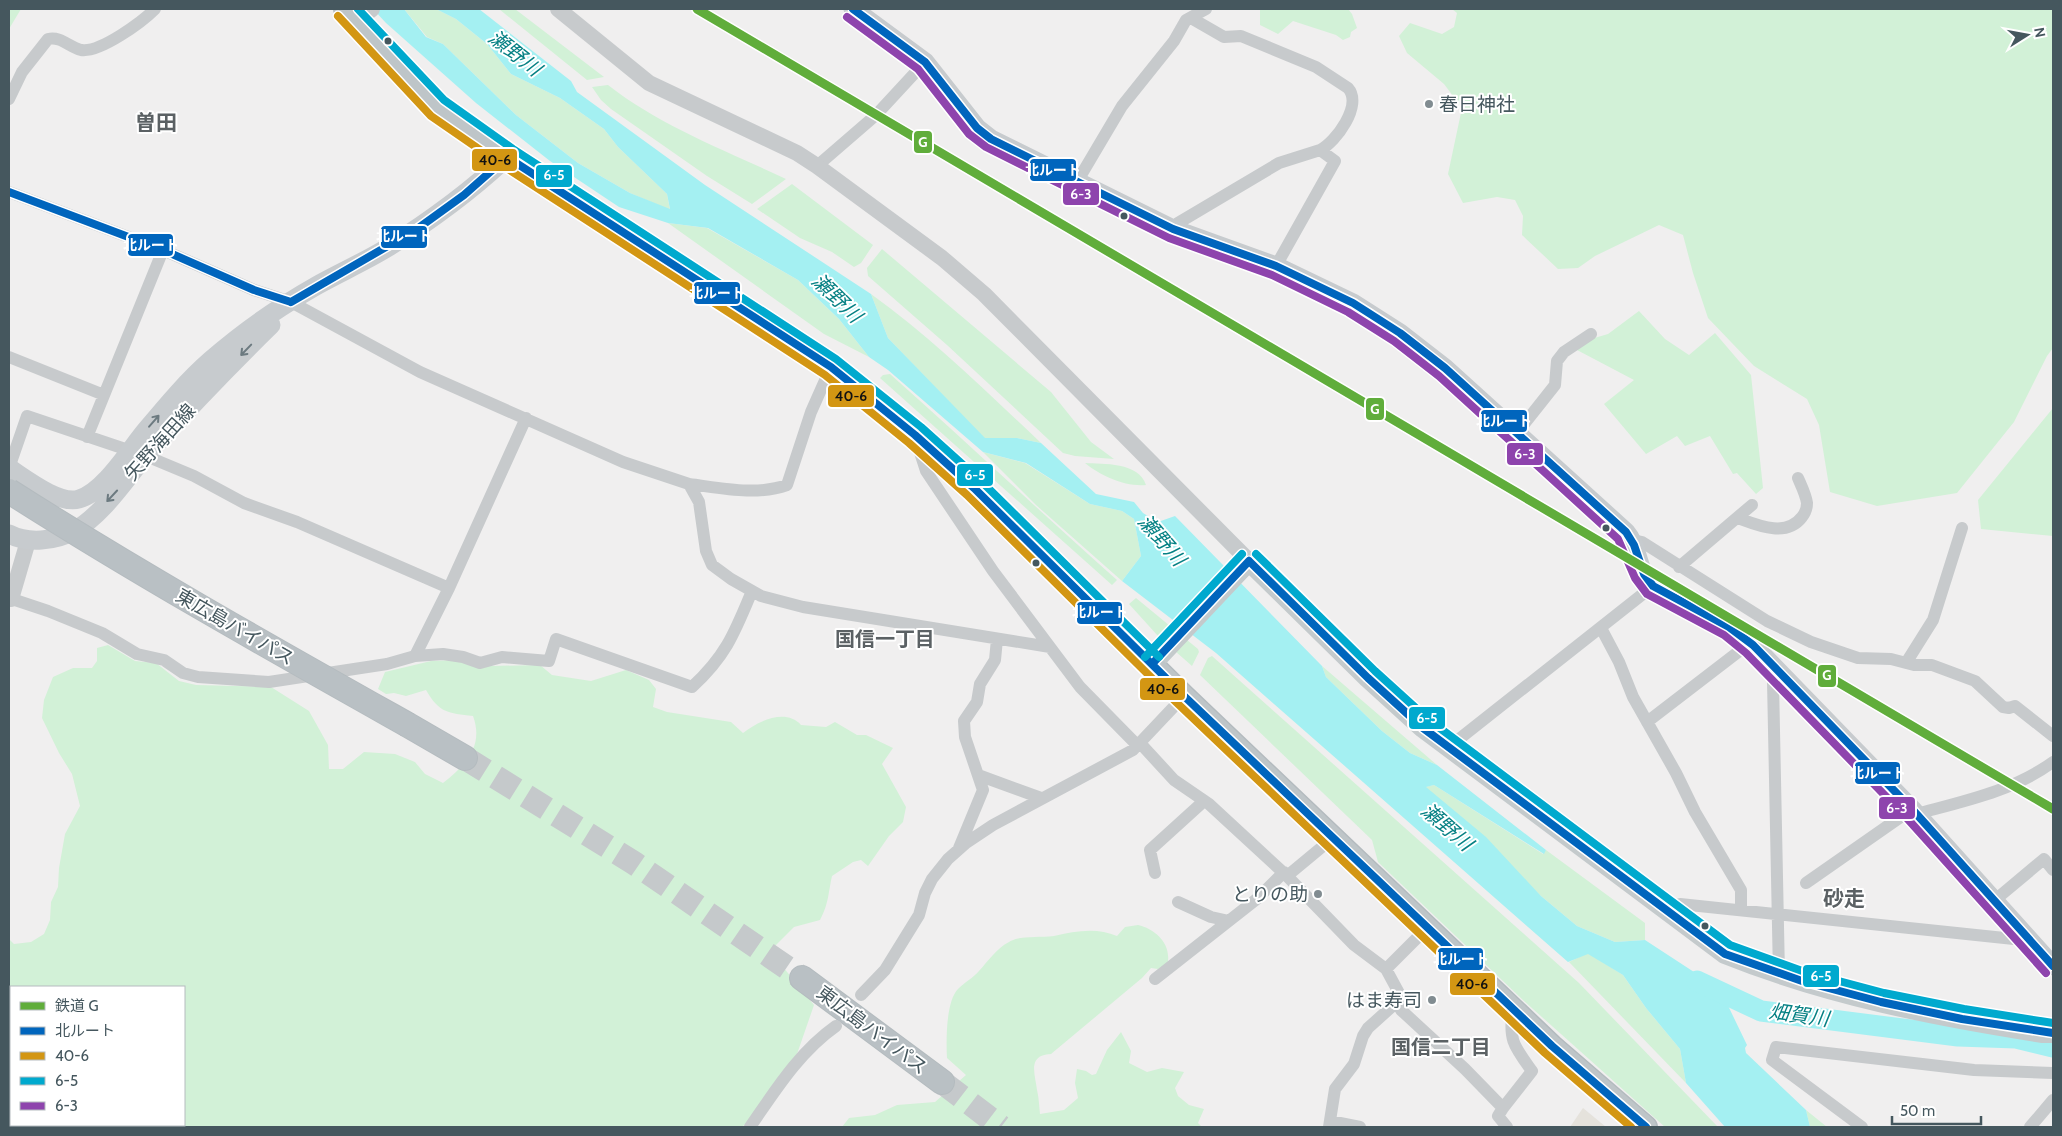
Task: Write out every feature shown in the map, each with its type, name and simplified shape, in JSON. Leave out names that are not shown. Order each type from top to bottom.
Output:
[{"type":"highway","points":[[361,12],[436,108],[507,157],[830,367],[915,435],[974,488],[1184,696],[1513,1009],[1646,1127]]},
{"type":"highway","name":"東広島バイパス","points":[[9,491],[81,538],[188,601],[466,758]]},
{"type":"highway","name":"東広島バイパス","points":[[802,978],[942,1082]]},
{"type":"main road","points":[[853,9],[925,62],[977,128],[1010,150],[1173,229],[1276,266],[1353,303],[1400,333],[1444,368],[1633,540],[1644,579],[1653,586],[1729,627],[1748,640],[1914,812],[2053,966]]},
{"type":"main road","name":"矢野海田線","points":[[62,500],[80,499],[90,494],[137,453],[291,302],[385,249],[432,219],[483,180],[507,157]]},
{"type":"main road","name":"矢野海田線","points":[[9,534],[28,541],[61,536],[76,530],[96,512],[137,453]]},
{"type":"main road","points":[[9,468],[62,500],[68,510],[71,524],[61,536]]},
{"type":"main road","points":[[1152,664],[1247,564],[1423,728],[1667,909],[1696,934],[1724,954],[1779,974],[1876,1002],[1969,1022],[2053,1033]]},
{"type":"street","points":[[9,99],[22,72],[48,40],[56,39],[80,50],[93,50],[155,9]]},
{"type":"street","points":[[558,9],[649,83],[797,154],[818,166],[942,258],[984,294],[1247,564]]},
{"type":"street","points":[[1077,182],[1122,106],[1186,20],[1206,9]]},
{"type":"street","points":[[1173,229],[1178,223],[1279,163],[1327,146],[1344,127],[1351,102],[1351,91],[1348,88],[1316,67],[1241,36],[1224,37],[1191,18]]},
{"type":"street","points":[[818,166],[876,115],[925,62]]},
{"type":"street","points":[[1276,266],[1335,161],[1320,150]]},
{"type":"street","points":[[9,192],[162,250],[254,290],[291,302],[420,372],[623,462],[689,484],[736,490],[775,490],[787,485],[811,412],[830,367]]},
{"type":"street","points":[[87,437],[162,250]]},
{"type":"street","points":[[1517,433],[1555,384],[1557,361],[1564,352],[1591,334]]},
{"type":"street","points":[[9,357],[104,395]]},
{"type":"street","points":[[9,468],[27,416],[137,453],[194,476],[244,503],[297,522],[449,588]]},
{"type":"street","points":[[415,656],[449,588],[526,418]]},
{"type":"street","points":[[915,435],[926,471],[994,571],[1080,686],[1174,780],[1204,801],[1285,874],[1354,945],[1386,969],[1399,993],[1398,1002],[1401,1010],[1465,1069],[1503,1108]]},
{"type":"street","points":[[1738,518],[1766,528],[1787,528],[1800,520],[1806,511],[1807,502],[1798,478]]},
{"type":"street","points":[[689,484],[699,502],[706,551],[712,565],[752,591],[803,607],[920,627],[963,631],[997,640],[1050,647]]},
{"type":"street","points":[[1679,567],[1752,505]]},
{"type":"street","points":[[1906,663],[1933,620],[1962,528]]},
{"type":"street","points":[[1633,540],[1642,542],[1767,621],[1811,642],[1858,658],[1891,659],[1906,663],[1932,665],[1975,681],[2003,707],[2015,706],[2053,736]]},
{"type":"street","points":[[28,541],[10,598],[102,633],[137,654],[164,660],[183,673],[198,677],[269,682],[388,664],[415,656],[443,654],[463,657],[480,663],[502,657],[550,661],[556,639],[692,687],[712,669],[722,656],[736,630],[752,591]]},
{"type":"street","points":[[1449,747],[1653,586]]},
{"type":"street","points":[[1601,628],[1619,662],[1633,698],[1740,890],[1741,910]]},
{"type":"street","points":[[958,850],[983,790],[965,737],[964,721],[978,702],[980,684],[995,660],[997,640]]},
{"type":"street","points":[[1647,722],[1742,648],[1748,640]]},
{"type":"street","points":[[1777,669],[1773,681],[1780,914],[1779,974]]},
{"type":"street","points":[[861,995],[885,970],[919,915],[932,879],[958,850],[992,825],[1132,750],[1184,696]]},
{"type":"street","points":[[1806,883],[1914,812],[2005,788],[2039,772],[2053,762]]},
{"type":"street","points":[[978,775],[1041,798]]},
{"type":"street","points":[[1155,873],[1150,850],[1204,801]]},
{"type":"street","points":[[1154,979],[1334,837]]},
{"type":"street","points":[[1995,900],[2044,859],[2053,870]]},
{"type":"street","points":[[1178,902],[1211,916],[1229,921]]},
{"type":"street","points":[[1667,909],[1680,904],[2014,939],[2025,933]]},
{"type":"street","points":[[1386,969],[1428,927]]},
{"type":"street","points":[[1360,1127],[1329,1124],[1336,1089],[1354,1064],[1368,1028],[1398,1002]]},
{"type":"street","points":[[1507,1127],[1498,1116],[1532,1071],[1515,1048],[1510,1029],[1513,1009]]},
{"type":"street","points":[[750,1127],[767,1100],[816,1040],[836,1026]]},
{"type":"street","points":[[1862,1127],[1772,1060],[1776,1047],[1974,1070],[2053,1073]]},
{"type":"street","points":[[2030,1127],[2053,1100]]},
{"type":"shaded area","points":[[1583,1108],[1606,1127],[1570,1127]]},
{"type":"green space","points":[[9,9],[21,9],[9,29]]},
{"type":"green space","points":[[404,9],[436,9],[456,19],[487,44],[511,74],[560,98],[604,129],[618,147],[667,194],[670,210],[630,193],[578,163],[516,115],[443,44],[427,37]]},
{"type":"green space","points":[[499,9],[515,9],[604,77],[587,80]]},
{"type":"green space","points":[[1260,9],[1348,9],[1357,28],[1351,32],[1350,37],[1343,40],[1336,35],[1293,21],[1278,34],[1260,25]]},
{"type":"green space","points":[[1452,9],[2053,9],[2053,348],[2047,356],[2014,422],[1957,493],[1877,506],[1830,492],[1819,425],[1807,399],[1754,366],[1708,318],[1683,235],[1659,225],[1595,256],[1578,268],[1558,269],[1522,235],[1523,216],[1515,200],[1497,197],[1463,203],[1448,174],[1462,108],[1444,84],[1407,53],[1399,36],[1410,23],[1442,34],[1454,27],[1457,13]]},
{"type":"green space","points":[[608,85],[649,113],[717,148],[786,179],[752,204],[707,176],[611,109],[601,100],[592,87]]},
{"type":"green space","points":[[792,184],[873,245],[861,263],[854,267],[832,252],[800,238],[757,209]]},
{"type":"green space","points":[[668,223],[707,228],[798,280],[839,319],[869,357],[824,334]]},
{"type":"green space","points":[[882,249],[1051,392],[1091,442],[1114,459],[1075,456],[1063,453],[947,345],[868,276],[867,268]]},
{"type":"green space","points":[[871,294],[937,347],[1041,443],[1017,438],[985,439],[888,338]]},
{"type":"green space","points":[[1639,311],[1665,339],[1689,355],[1715,333],[1751,375],[1763,488],[1756,494],[1737,473],[1733,474],[1710,436],[1685,446],[1677,436],[1646,454],[1604,404],[1634,380],[1577,350],[1591,339],[1608,334]]},
{"type":"green space","points":[[890,374],[1117,580],[1112,585],[880,378],[883,375]]},
{"type":"green space","points":[[2053,408],[2053,536],[1981,529],[1978,500]]},
{"type":"green space","points":[[983,452],[1025,463],[1090,504],[1122,511],[1134,519],[1141,556],[1122,581],[1036,505]]},
{"type":"green space","points":[[1085,463],[1110,464],[1128,468],[1142,477],[1146,485],[1114,480]]},
{"type":"green space","points":[[1136,598],[1198,649],[1199,652],[1192,666],[1158,636],[1129,604]]},
{"type":"green space","points":[[108,645],[135,661],[156,663],[179,681],[196,685],[271,687],[309,711],[328,745],[329,769],[343,769],[364,752],[395,754],[415,762],[425,774],[443,783],[466,762],[471,754],[476,737],[473,716],[451,713],[440,708],[426,690],[406,696],[394,693],[386,694],[378,689],[385,672],[431,661],[455,660],[491,666],[540,665],[552,675],[591,681],[626,670],[649,680],[656,689],[653,707],[667,712],[731,722],[743,733],[756,724],[780,717],[788,717],[801,725],[826,727],[835,722],[857,735],[866,735],[893,748],[882,764],[906,807],[903,822],[889,836],[868,866],[861,860],[853,862],[832,876],[827,903],[820,920],[794,927],[770,951],[814,1005],[797,1054],[754,1116],[742,1127],[9,1127],[9,939],[14,944],[31,942],[44,934],[50,920],[51,902],[58,887],[65,834],[80,806],[72,774],[59,753],[42,718],[44,700],[53,677],[73,668],[92,668],[97,661],[97,648]]},
{"type":"green space","points":[[1212,656],[1579,983],[1718,1127],[1665,1127],[1524,1001],[1378,862],[1372,840],[1200,675],[1208,658]]},
{"type":"green space","points":[[1322,666],[1437,765],[1410,753],[1382,731],[1326,677]]},
{"type":"green space","points":[[1434,785],[1543,854],[1546,850],[1645,923],[1645,940],[1615,942],[1577,926],[1541,896],[1425,787]]},
{"type":"green space","points":[[1138,925],[1151,930],[1162,939],[1168,951],[1167,966],[1158,969],[1151,968],[1142,978],[1051,1054],[1038,1058],[1035,1062],[1034,1072],[1040,1114],[1064,1110],[1078,1098],[1075,1083],[1077,1069],[1092,1075],[1096,1074],[1107,1050],[1121,1032],[1131,1051],[1129,1063],[1147,1072],[1162,1068],[1184,1072],[1175,1088],[1178,1096],[1189,1105],[1204,1109],[1198,1123],[1202,1127],[842,1127],[849,1118],[875,1115],[897,1105],[935,1102],[966,1075],[947,1058],[947,1031],[951,1002],[958,989],[977,973],[1000,948],[1019,938],[1054,936],[1086,931],[1109,933],[1117,936],[1125,927]]},
{"type":"green space","points":[[1588,953],[1623,975],[1646,1008],[1680,1049],[1686,1083],[1569,962]]},
{"type":"green space","points":[[1806,1110],[1827,1127],[1810,1127]]},
{"type":"water","name":"瀬野川","points":[[373,9],[404,9],[426,37],[443,44],[516,115],[578,163],[630,193],[670,209],[667,194],[618,147],[604,129],[560,98],[511,74],[487,44],[456,19],[436,9],[479,9],[571,81],[577,92],[705,185],[871,294],[888,338],[985,438],[1017,438],[1041,443],[1096,494],[1134,502],[1143,513],[1158,522],[1175,516],[1322,666],[1326,677],[1382,731],[1410,753],[1437,765],[1546,850],[1544,854],[1434,785],[1426,787],[1486,837],[1541,896],[1577,926],[1615,942],[1645,940],[1720,989],[1747,1045],[1745,1048],[1746,1053],[1806,1110],[1810,1127],[1725,1127],[1686,1083],[1680,1049],[1646,1008],[1623,975],[1588,954],[1568,962],[1216,653],[1122,581],[1141,556],[1134,519],[1122,511],[1090,504],[1026,463],[983,452],[888,370],[869,357],[839,319],[798,280],[708,228],[668,223],[619,207],[550,161],[476,103],[386,23]]},
{"type":"waterway","name":"畑賀川","points":[[1697,981],[1761,1011],[1958,1036],[2016,1038],[2053,1047]]},
{"type":"tunnel","points":[[465,758],[634,863],[802,978]]},
{"type":"tunnel","points":[[942,1082],[1001,1127]]},
{"type":"rail line","name":"G","points":[[697,9],[2053,809]]},
{"type":"transit line","name":"6-5","points":[[358,9],[444,100],[513,149],[836,359],[921,427],[981,481],[1159,657]]},
{"type":"transit line","name":"北ルート","points":[[853,9],[925,62],[977,128],[991,139],[1173,229],[1276,266],[1353,303],[1400,333],[1445,368],[1626,532],[1634,545],[1644,574],[1653,586],[1729,627],[1753,645],[1912,809],[2053,966]]},
{"type":"transit line","name":"40-6","points":[[338,16],[431,116],[502,165],[825,375],[909,443],[967,495],[1177,703],[1545,1053],[1631,1127]]},
{"type":"transit line","name":"6-3","points":[[847,17],[918,69],[969,134],[986,147],[1169,238],[1272,275],[1348,312],[1394,341],[1439,376],[1618,539],[1635,578],[1647,594],[1724,635],[1746,653],[1905,816],[2046,973]]},
{"type":"transit line","name":"北ルート","points":[[507,157],[831,367],[915,435],[974,488],[1184,696],[1552,1046],[1646,1127]]},
{"type":"transit line","name":"北ルート","points":[[291,302],[417,229],[464,195],[507,157]]},
{"type":"transit line","name":"北ルート","points":[[9,192],[163,250],[254,290],[291,302]]},
{"type":"transit line","name":"6-5","points":[[1145,657],[1242,554]]},
{"type":"transit line","name":"6-5","points":[[1256,554],[1375,671],[1429,720],[1730,945],[1805,972],[1884,993],[1964,1009],[2053,1023]]},
{"type":"transit line","name":"北ルート","points":[[1249,561],[1368,678],[1423,728],[1725,954],[1802,981],[1881,1002],[1962,1019],[2053,1033]]},
{"type":"transit line","name":"北ルート","points":[[1152,664],[1249,561]]},
{"type":"place","name":"春日神社","points":[[1429,104]]},
{"type":"place","name":"とりの助","points":[[1318,894]]},
{"type":"place","name":"はま寿司","points":[[1432,1000]]},
{"type":"district","name":"曽田","points":[[156,122]]},
{"type":"district","name":"国信一丁目","points":[[885,639]]},
{"type":"district","name":"砂走","points":[[1844,898]]},
{"type":"district","name":"国信二丁目","points":[[1441,1047]]}]
